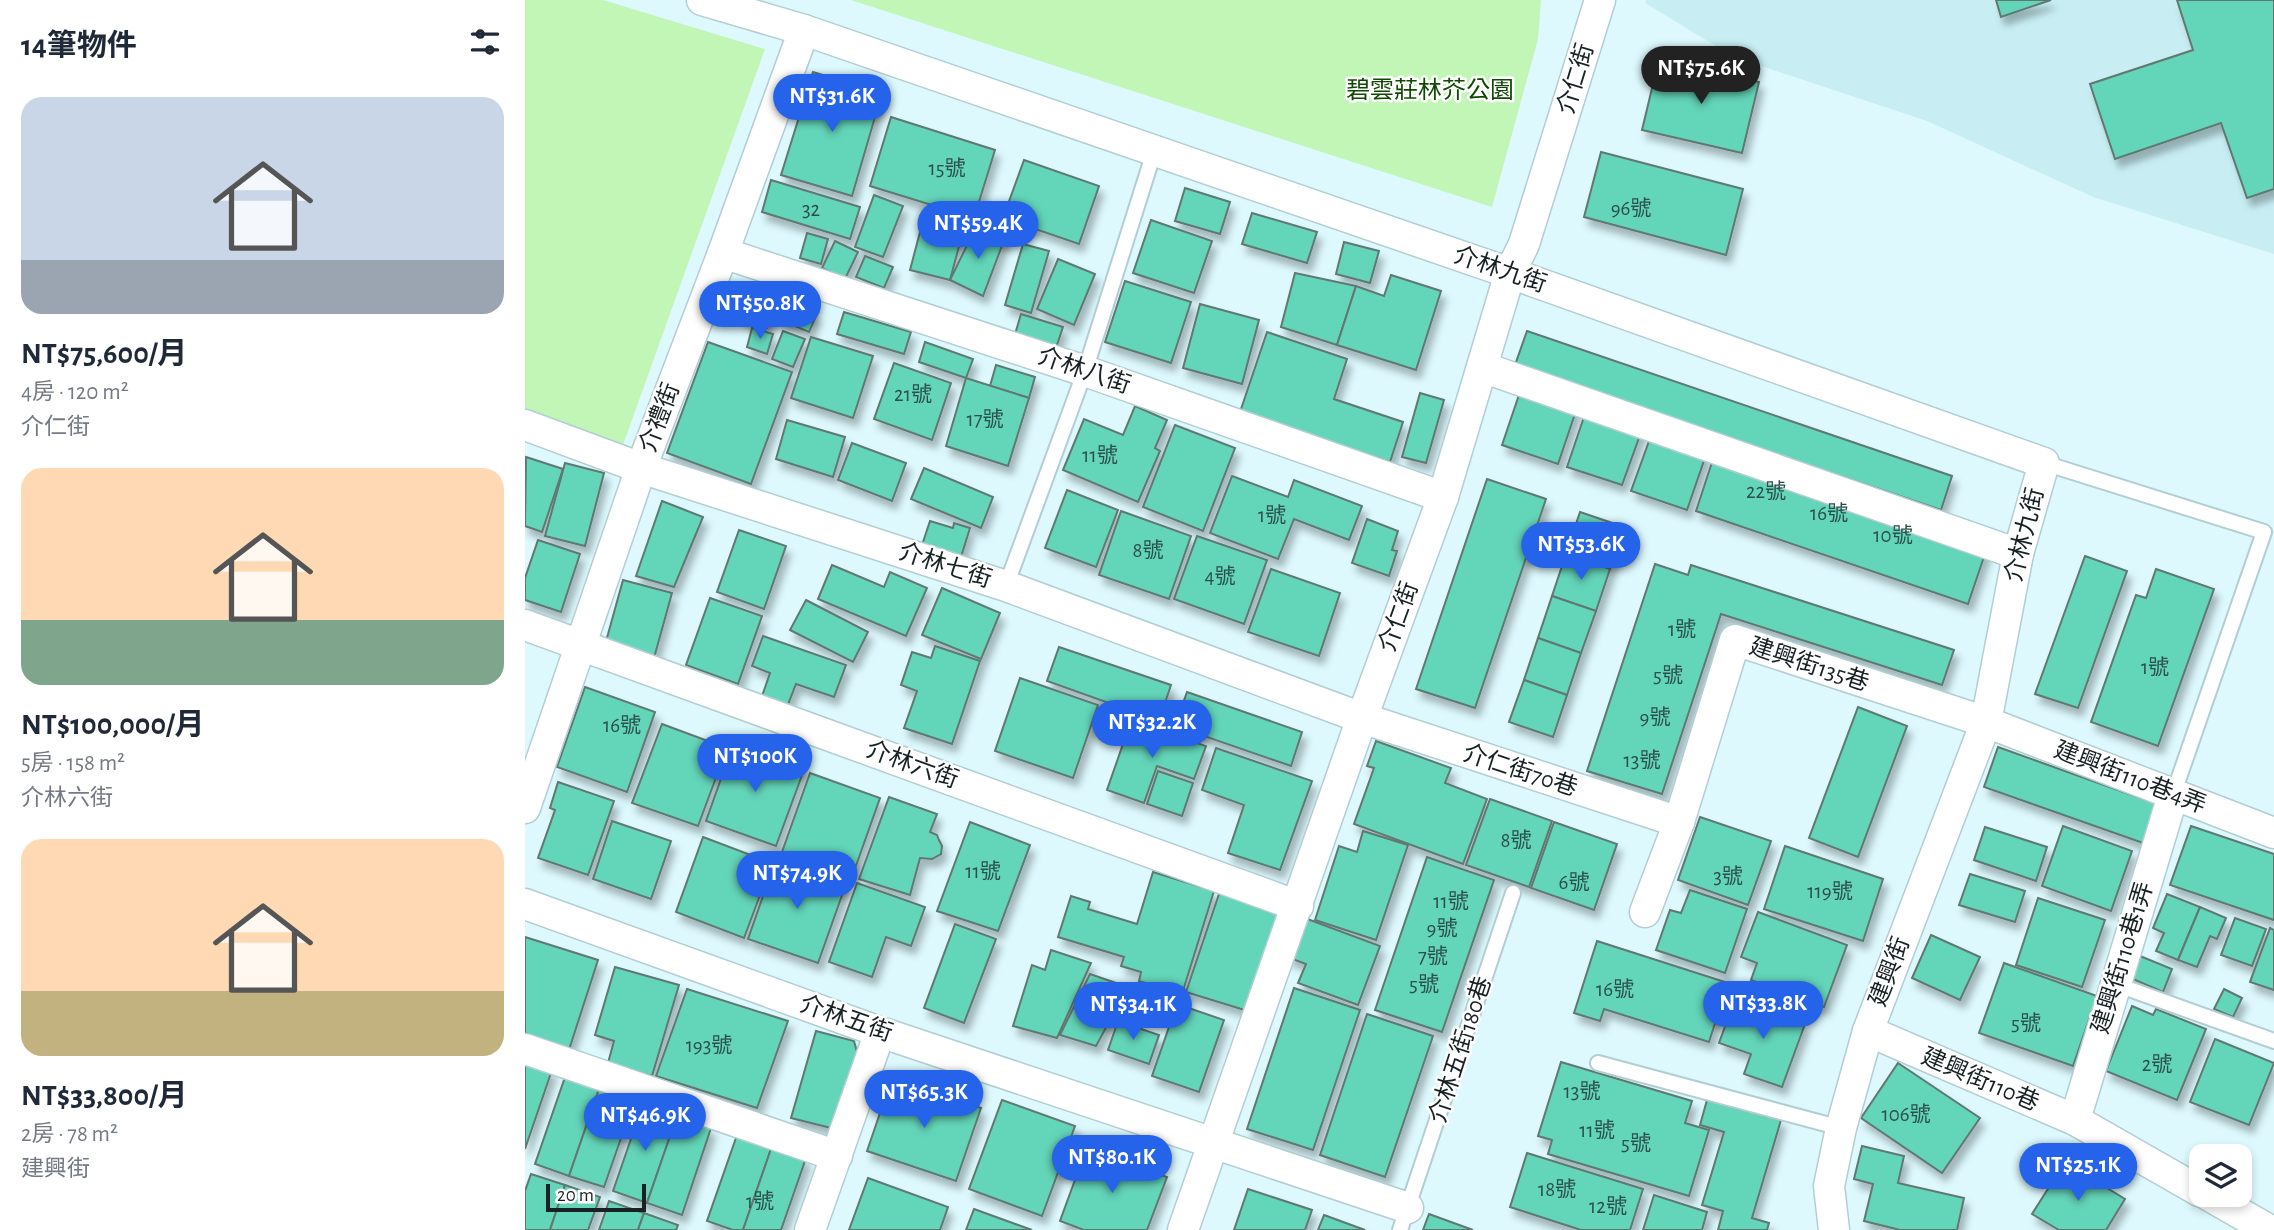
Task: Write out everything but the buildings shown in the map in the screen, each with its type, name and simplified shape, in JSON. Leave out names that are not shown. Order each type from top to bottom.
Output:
[{"type":"street","name":"介林九街","points":[[702,0],[804,30],[1510,273],[2044,463],[2018,554],[1986,722]]},
{"type":"street","name":"介仁街","points":[[1183,1230],[1362,718],[1443,497],[1510,273],[1524,244],[1599,0]]},
{"type":"street","name":"介禮街","points":[[525,808],[641,468],[804,30]]},
{"type":"street","name":"介林八街","points":[[723,253],[1085,371],[1443,497]]},
{"type":"street","points":[[1482,368],[2018,554]]},
{"type":"street","name":"介林七街","points":[[525,425],[641,468],[1006,586],[1362,718]]},
{"type":"street","name":"介林六街","points":[[525,625],[1298,906]]},
{"type":"street","name":"建興街135巷","points":[[1679,822],[1735,640],[1986,722]]},
{"type":"street","name":"介仁街70巷","points":[[1362,718],[1679,822]]},
{"type":"street","name":"建興街110巷4弄","points":[[1986,722],[2274,833]]},
{"type":"street","name":"建興街","points":[[1834,1230],[1829,1186],[1841,1128],[1868,1031],[1986,722]]},
{"type":"street","name":"建興街110巷1弄","points":[[2075,1121],[2173,795]]},
{"type":"street","points":[[1645,912],[1679,822]]},
{"type":"street","name":"介林五街","points":[[525,904],[880,1032],[1215,1142],[1404,1219]]},
{"type":"street","name":"建興街110巷","points":[[1868,1031],[2075,1121],[2189,1185]]},
{"type":"street","points":[[810,1230],[880,1032]]},
{"type":"street","points":[[525,1049],[837,1156]]},
{"type":"street","points":[[2228,1207],[2269,1230]]},
{"type":"lane","points":[[1006,586],[1085,371],[1154,152]]},
{"type":"lane","points":[[2044,463],[2264,532],[2173,795]]},
{"type":"lane","name":"介林五街180巷","points":[[1404,1219],[1513,893]]},
{"type":"lane","points":[[2115,984],[2274,1041]]},
{"type":"lane","points":[[1598,1063],[1841,1128]]},
{"type":"shaded area","points":[[1646,0],[2274,0],[2274,254],[2093,197],[1927,121],[1734,57],[1645,3]]},
{"type":"green space","points":[[525,0],[603,0],[765,49],[623,445],[525,410]]},
{"type":"green space","name":"碧雲莊林芥公園","points":[[851,0],[1541,0],[1538,39],[1492,207]]}]
